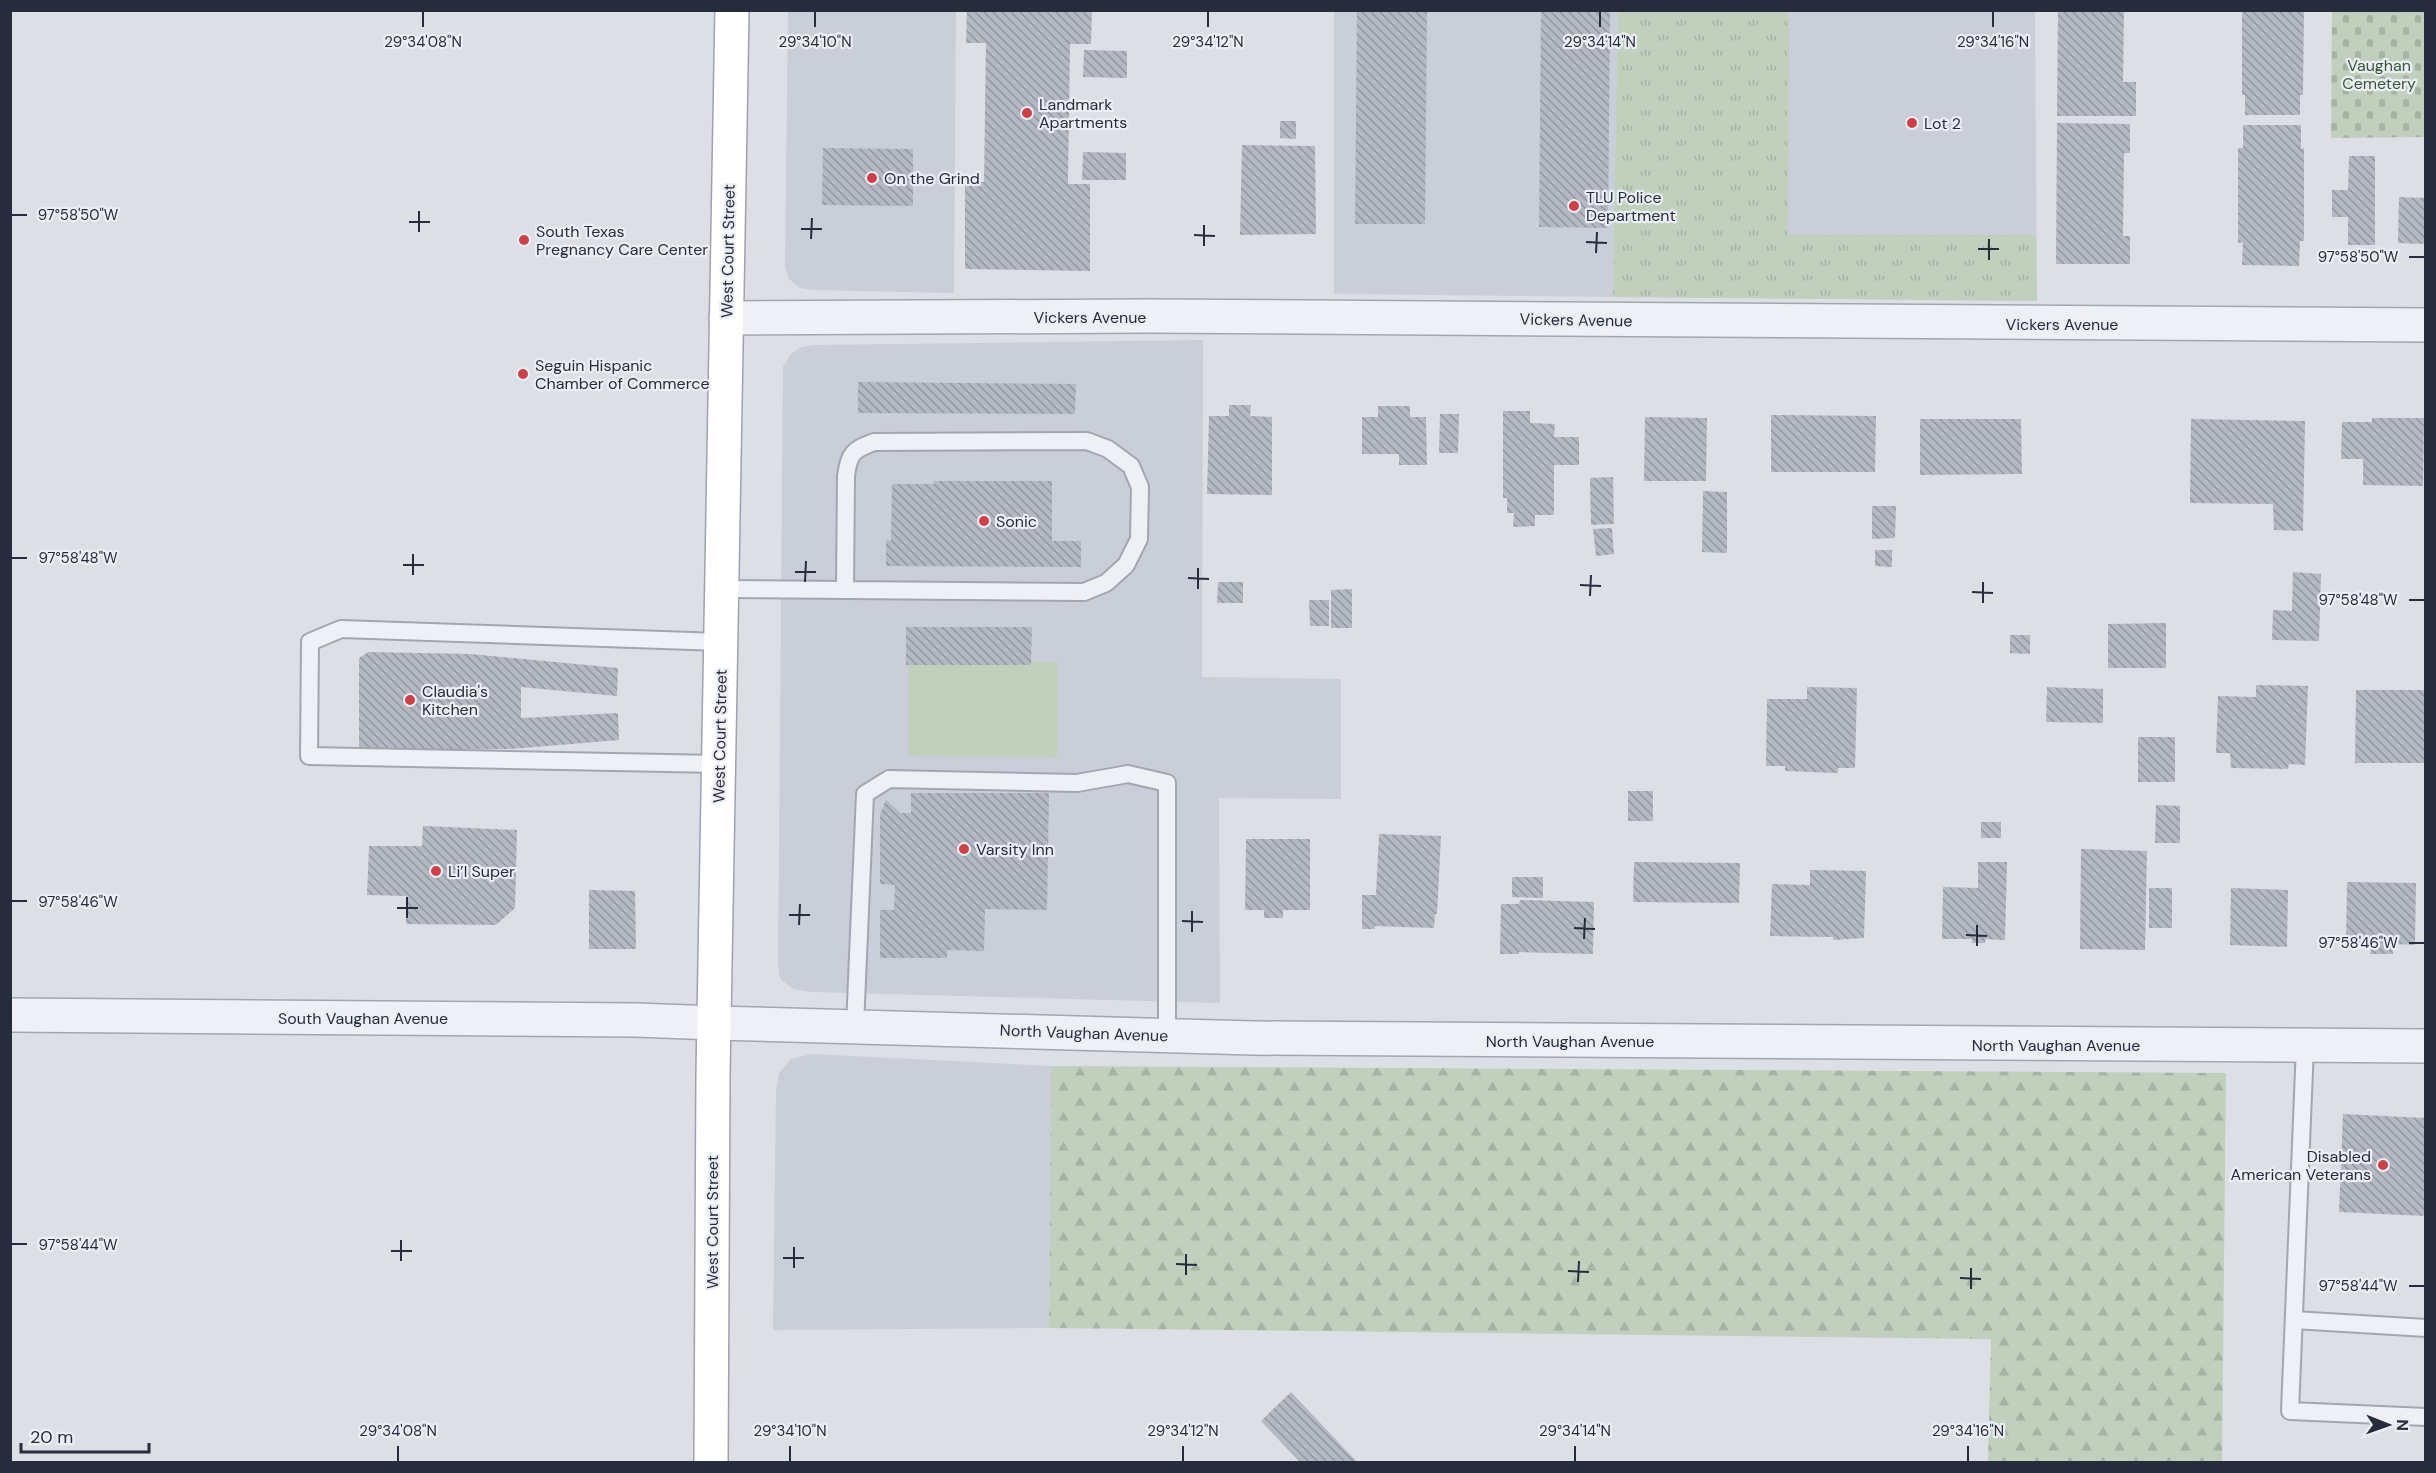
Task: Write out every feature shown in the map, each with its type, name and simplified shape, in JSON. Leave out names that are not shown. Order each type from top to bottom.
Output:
[{"type":"main road","name":"West Court Street","points":[[711,1462],[719,764],[732,10]]},
{"type":"street","name":"Vickers Avenue","points":[[726,318],[1148,316],[2426,325]]},
{"type":"street","name":"South Vaughan Avenue","points":[[10,1015],[624,1020],[716,1023]]},
{"type":"street","name":"North Vaughan Avenue","points":[[716,1023],[1265,1039],[2426,1046]]},
{"type":"lane","points":[[722,589],[1084,592],[1106,583],[1126,565],[1139,539],[1140,487],[1131,466],[1108,449],[1087,441],[874,442],[856,449],[848,460],[845,589]]},
{"type":"lane","points":[[719,764],[309,756],[309,654],[310,642],[341,629],[721,642]]},
{"type":"lane","points":[[855,1026],[865,794],[889,779],[1077,783],[1128,774],[1167,783],[1167,1036]]},
{"type":"lane","points":[[2306,1046],[2290,1411],[2426,1417]]},
{"type":"lane","points":[[2294,1320],[2426,1328]]},
{"type":"shaded area","points":[[788,11],[956,11],[954,293],[815,290],[800,288],[789,279],[785,267]]},
{"type":"shaded area","points":[[1334,11],[2035,11],[2037,301],[1334,294]]},
{"type":"shaded area","points":[[1203,340],[1202,677],[1341,679],[1341,799],[1219,798],[1220,1003],[811,992],[793,989],[780,979],[778,965],[783,367],[790,355],[801,347],[815,345]]},
{"type":"shaded area","points":[[812,1054],[1051,1066],[1049,1328],[773,1330],[776,1090],[779,1073],[791,1059]]},
{"type":"green space","points":[[1618,11],[1789,11],[1788,235],[2036,235],[2037,301],[1613,297]]},
{"type":"green space","name":"Vaughan Cemetery","points":[[2332,11],[2425,11],[2425,137],[2331,138]]},
{"type":"green space","points":[[908,661],[1057,661],[1057,757],[908,756]]},
{"type":"green space","points":[[1051,1066],[2226,1073],[2222,1462],[1988,1462],[1991,1339],[1049,1328]]},
{"type":"building","name":"Landmark Apartments","points":[[967,10],[1092,10],[1091,44],[1070,44],[1068,184],[1090,184],[1090,271],[965,269],[965,182],[984,182],[986,43],[966,43]]},
{"type":"building","points":[[1357,10],[1427,10],[1425,224],[1355,224]]},
{"type":"building","points":[[2058,10],[2124,10],[2123,82],[2136,82],[2136,116],[2057,116]]},
{"type":"building","points":[[2242,10],[2304,10],[2303,95],[2300,95],[2300,115],[2245,115],[2245,95],[2242,95]]},
{"type":"building","points":[[1541,11],[1610,12],[1608,228],[1539,227]]},
{"type":"building","points":[[1084,50],[1127,51],[1127,78],[1083,77]]},
{"type":"building","points":[[1280,121],[1296,121],[1296,139],[1280,138]]},
{"type":"building","points":[[2057,123],[2130,124],[2130,153],[2124,153],[2123,236],[2130,236],[2130,264],[2056,264]]},
{"type":"building","points":[[2243,125],[2301,125],[2301,149],[2304,148],[2304,241],[2300,241],[2299,266],[2242,265],[2243,242],[2238,243],[2238,148],[2243,148]]},
{"type":"building","points":[[1242,145],[1315,146],[1316,234],[1240,235]]},
{"type":"building","points":[[823,148],[913,149],[913,206],[822,205]]},
{"type":"building","points":[[1083,152],[1126,153],[1126,180],[1082,180]]},
{"type":"building","points":[[2349,156],[2375,156],[2375,245],[2348,245],[2348,217],[2332,217],[2332,190],[2348,190]]},
{"type":"building","points":[[2399,197],[2426,198],[2426,244],[2398,243]]},
{"type":"building","points":[[858,382],[1076,384],[1075,414],[858,413]]},
{"type":"building","points":[[1229,405],[1251,405],[1250,416],[1272,417],[1272,495],[1207,494],[1209,416],[1229,416]]},
{"type":"building","points":[[1378,406],[1410,406],[1410,417],[1426,417],[1427,465],[1399,465],[1399,454],[1362,454],[1362,417],[1378,417]]},
{"type":"building","points":[[1503,411],[1530,411],[1530,423],[1555,424],[1554,437],[1579,437],[1579,465],[1554,465],[1554,515],[1535,515],[1535,526],[1513,527],[1514,513],[1507,513],[1507,498],[1503,498]]},
{"type":"building","points":[[1440,414],[1459,414],[1458,453],[1439,453]]},
{"type":"building","points":[[1771,415],[1876,416],[1875,472],[1771,472]]},
{"type":"building","points":[[1645,417],[1707,418],[1706,481],[1644,481]]},
{"type":"building","points":[[2372,418],[2424,418],[2423,486],[2363,485],[2363,459],[2341,459],[2342,422],[2372,422]]},
{"type":"building","points":[[1920,419],[2021,419],[2022,474],[1920,475]]},
{"type":"building","points":[[2191,419],[2305,421],[2303,531],[2274,530],[2273,504],[2190,503]]},
{"type":"building","points":[[1613,477],[1614,524],[1591,525],[1590,478]]},
{"type":"building","points":[[934,481],[1052,481],[1052,541],[1081,541],[1081,567],[886,566],[886,540],[891,541],[892,484],[934,484]]},
{"type":"building","points":[[1703,491],[1727,492],[1727,553],[1702,552]]},
{"type":"building","points":[[1872,506],[1896,506],[1895,538],[1872,539]]},
{"type":"building","points":[[1612,528],[1614,554],[1596,556],[1593,529]]},
{"type":"building","points":[[1875,550],[1892,550],[1892,567],[1875,566]]},
{"type":"building","points":[[2293,572],[2321,574],[2319,641],[2272,640],[2273,610],[2292,611]]},
{"type":"building","points":[[1218,582],[1243,582],[1243,603],[1217,603]]},
{"type":"building","points":[[1352,589],[1352,628],[1331,628],[1331,590]]},
{"type":"building","points":[[1309,600],[1329,600],[1329,626],[1310,626]]},
{"type":"building","points":[[2166,623],[2166,668],[2108,668],[2108,624]]},
{"type":"building","points":[[906,627],[1032,627],[1031,665],[906,665]]},
{"type":"building","points":[[2010,635],[2030,635],[2030,654],[2010,653]]},
{"type":"building","points":[[368,652],[470,654],[618,668],[617,696],[521,687],[521,718],[618,713],[619,740],[511,749],[366,750],[359,746],[359,658]]},
{"type":"building","points":[[2256,685],[2308,686],[2305,765],[2289,764],[2288,769],[2231,768],[2230,753],[2216,753],[2218,696],[2256,697]]},
{"type":"building","points":[[1807,687],[1857,688],[1855,768],[1838,768],[1838,773],[1785,771],[1785,766],[1766,766],[1767,699],[1807,699]]},
{"type":"building","points":[[2047,687],[2103,689],[2103,723],[2046,722]]},
{"type":"building","points":[[2356,690],[2426,690],[2426,763],[2355,763]]},
{"type":"building","points":[[2138,737],[2175,737],[2175,782],[2138,782]]},
{"type":"building","points":[[1628,791],[1653,791],[1653,821],[1628,821]]},
{"type":"building","name":"Varsity Inn","points":[[911,793],[1049,793],[1047,910],[985,909],[984,951],[947,950],[947,958],[880,958],[880,910],[894,910],[895,885],[880,884],[880,814],[886,800],[901,813],[911,813]]},
{"type":"building","points":[[2156,805],[2180,806],[2180,843],[2155,843]]},
{"type":"building","points":[[1981,822],[2001,822],[2001,838],[1981,838]]},
{"type":"building","name":"Li’l Super","points":[[423,826],[517,830],[515,908],[496,925],[406,924],[407,896],[367,895],[369,846],[422,846]]},
{"type":"building","points":[[1379,834],[1441,836],[1437,914],[1435,914],[1434,928],[1375,926],[1375,929],[1362,929],[1362,895],[1376,895]]},
{"type":"building","points":[[1246,839],[1310,839],[1310,910],[1283,910],[1283,918],[1264,918],[1264,910],[1245,910]]},
{"type":"building","points":[[2081,849],[2147,851],[2145,950],[2080,949]]},
{"type":"building","points":[[1634,862],[1740,863],[1739,903],[1633,902]]},
{"type":"building","points":[[1978,862],[2007,862],[2005,940],[1985,939],[1985,943],[1972,943],[1972,939],[1942,939],[1943,887],[1978,888]]},
{"type":"building","points":[[1810,870],[1866,871],[1864,938],[1833,940],[1833,937],[1770,936],[1772,884],[1810,885]]},
{"type":"building","points":[[1512,877],[1543,877],[1543,898],[1512,897]]},
{"type":"building","points":[[2347,882],[2416,883],[2415,945],[2392,944],[2393,954],[2370,954],[2372,944],[2346,943]]},
{"type":"building","points":[[2149,888],[2172,888],[2172,928],[2149,928]]},
{"type":"building","points":[[2231,888],[2288,890],[2287,947],[2230,945]]},
{"type":"building","points":[[589,890],[635,891],[636,949],[589,949]]},
{"type":"building","points":[[1520,900],[1594,902],[1593,954],[1519,952],[1519,954],[1500,954],[1501,904],[1519,904]]},
{"type":"building","name":"Disabled American Veterans","points":[[2343,1114],[2426,1118],[2426,1216],[2339,1212]]},
{"type":"building","points":[[1291,1392],[1357,1462],[1300,1462],[1261,1421]]},
{"type":"place","name":"Landmark Apartments","points":[[1027,113]]},
{"type":"place","name":"Lot 2","points":[[1912,123]]},
{"type":"place","name":"On the Grind","points":[[872,178]]},
{"type":"place","name":"TLU Police Department","points":[[1574,206]]},
{"type":"place","name":"South Texas Pregnancy Care Center","points":[[524,240]]},
{"type":"place","name":"Seguin Hispanic Chamber of Commerce","points":[[523,374]]},
{"type":"place","name":"Sonic","points":[[984,521]]},
{"type":"place","name":"Claudia's Kitchen","points":[[410,700]]},
{"type":"place","name":"Varsity Inn","points":[[964,849]]},
{"type":"place","name":"Li’l Super","points":[[436,871]]},
{"type":"place","name":"Disabled American Veterans","points":[[2383,1165]]}]
